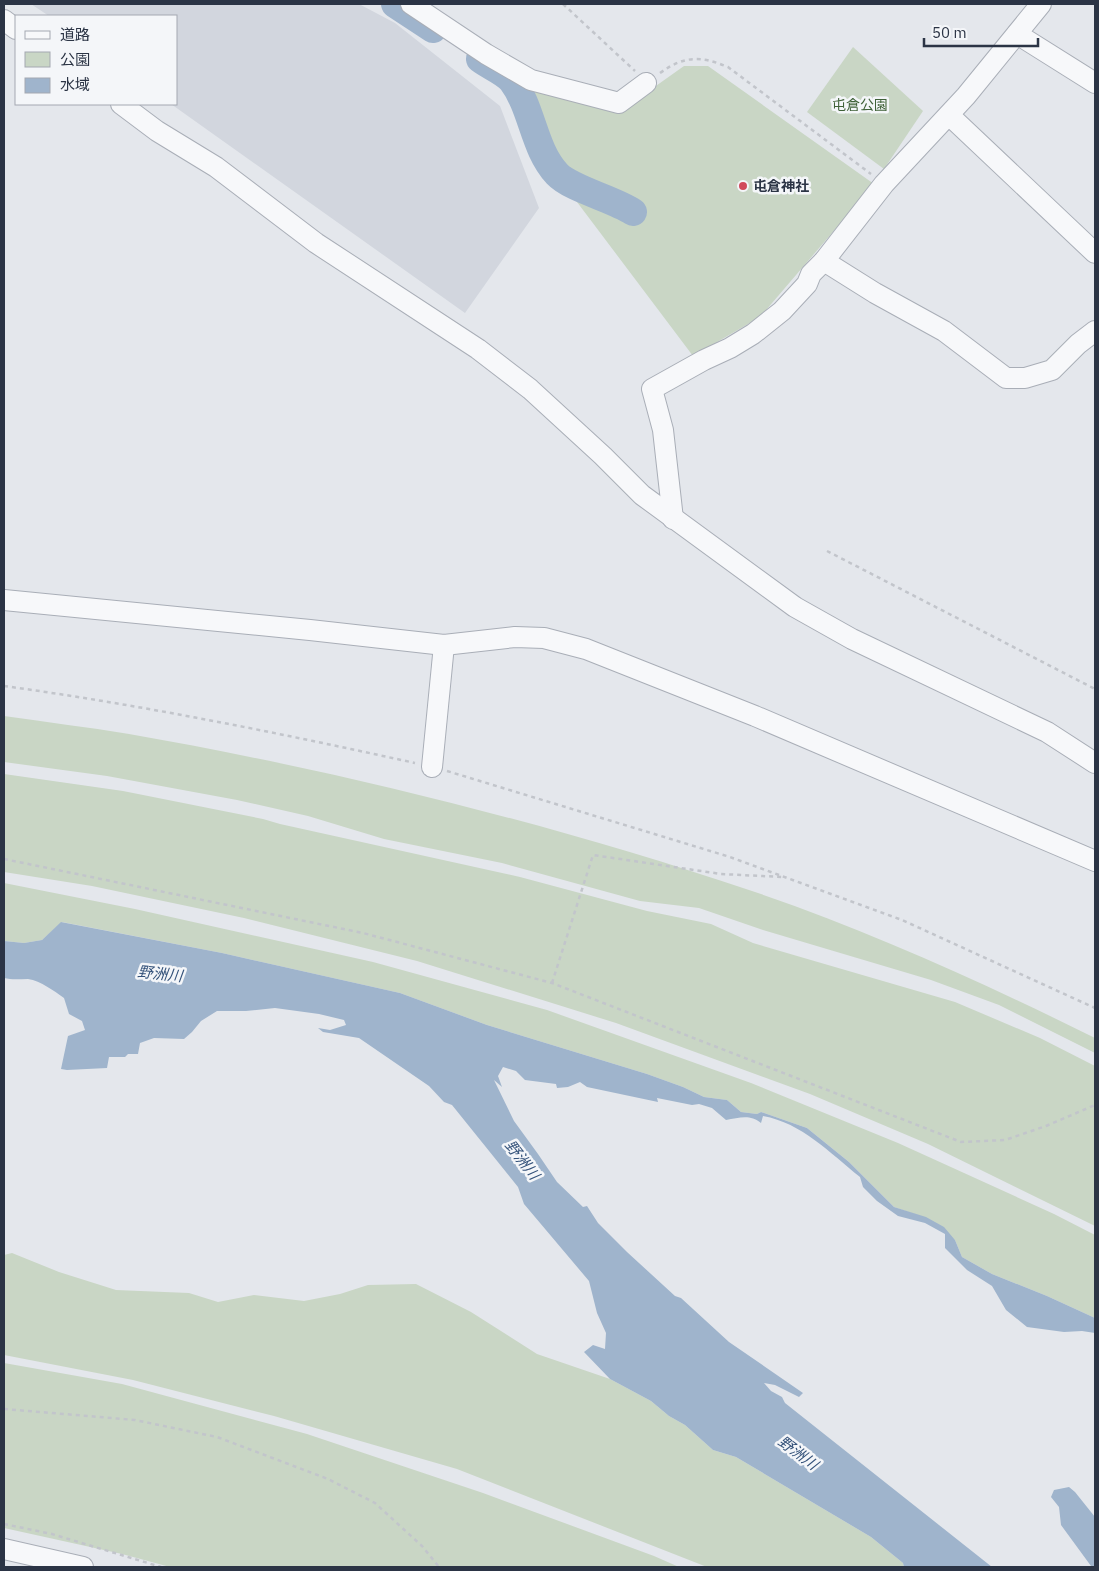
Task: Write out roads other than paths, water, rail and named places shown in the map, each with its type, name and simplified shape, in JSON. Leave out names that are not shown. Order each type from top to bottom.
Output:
[{"type":"street","points":[[411,4],[486,54],[531,80],[619,104],[646,83]]},
{"type":"street","points":[[673,519],[663,430],[652,389],[730,348],[753,334],[782,311],[807,284],[812,274],[884,184],[980,79],[1041,4]]},
{"type":"street","points":[[4,20],[15,28]]},
{"type":"street","points":[[1016,34],[1095,83]]},
{"type":"street","points":[[122,105],[157,131],[216,166],[316,243],[478,349],[530,389],[603,456],[642,495],[795,607],[852,638],[1047,732],[1095,763]]},
{"type":"street","points":[[949,114],[1095,253]]},
{"type":"street","points":[[824,261],[875,294],[944,331],[1006,378],[1025,378],[1052,370],[1078,344],[1095,331]]},
{"type":"street","points":[[4,600],[444,646],[515,637],[544,638],[586,649],[755,716],[1095,861]]},
{"type":"street","points":[[432,767],[444,646]]},
{"type":"street","points":[[4,1549],[83,1567]]},
{"type":"water","name":"野洲川","points":[[61,922],[222,953],[400,993],[487,1025],[647,1074],[704,1097],[727,1100],[741,1112],[757,1114],[761,1112],[807,1128],[849,1162],[894,1207],[926,1217],[944,1227],[955,1240],[962,1257],[992,1274],[1095,1318],[1095,1333],[1082,1331],[1064,1332],[1027,1327],[1006,1310],[992,1286],[967,1270],[945,1248],[945,1234],[925,1223],[898,1216],[877,1201],[863,1187],[860,1177],[815,1140],[790,1125],[763,1116],[761,1123],[753,1118],[726,1120],[712,1108],[699,1104],[692,1105],[657,1098],[658,1102],[587,1087],[580,1082],[568,1087],[557,1088],[556,1084],[525,1080],[516,1071],[503,1067],[498,1076],[502,1087],[494,1080],[514,1121],[557,1182],[583,1207],[587,1206],[598,1223],[627,1252],[729,1342],[803,1393],[799,1397],[775,1385],[764,1383],[771,1391],[782,1397],[785,1403],[992,1567],[904,1567],[903,1563],[871,1537],[736,1457],[713,1450],[685,1425],[669,1416],[651,1401],[610,1379],[584,1352],[593,1345],[605,1349],[606,1333],[597,1313],[589,1281],[524,1204],[518,1187],[452,1105],[444,1102],[429,1086],[359,1038],[323,1032],[318,1028],[330,1030],[346,1025],[344,1020],[319,1014],[275,1008],[217,1011],[201,1021],[184,1039],[154,1038],[140,1043],[138,1054],[128,1054],[125,1057],[109,1057],[107,1068],[61,1069],[68,1036],[85,1030],[82,1021],[69,1014],[64,998],[52,989],[33,980],[4,978],[4,941],[24,943],[42,940]]},
{"type":"water","points":[[1069,1487],[1095,1517],[1095,1567],[1091,1566],[1061,1525],[1059,1507],[1051,1497],[1054,1490]]},
{"type":"waterway","points":[[395,4],[433,29]]},
{"type":"waterway","points":[[480,59],[512,81],[525,104],[543,152],[557,174],[572,184],[633,212]]},
{"type":"place","name":"屯倉神社","points":[[743,186]]},
{"type":"park label","name":"屯倉公園","points":[[860,105]]}]
